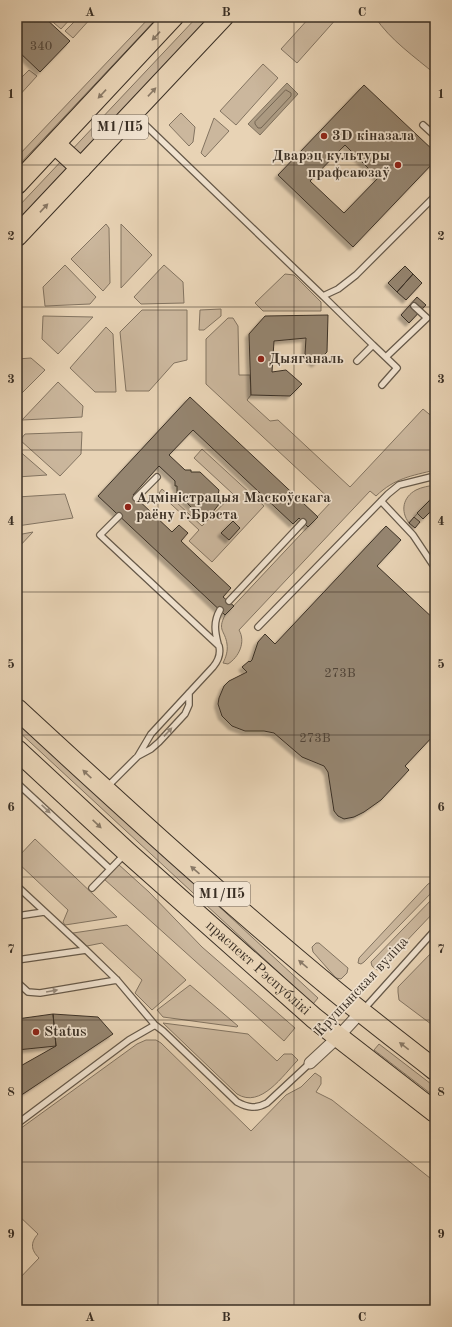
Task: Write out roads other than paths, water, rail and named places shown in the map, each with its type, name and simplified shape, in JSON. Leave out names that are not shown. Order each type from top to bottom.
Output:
[{"type":"highway","name":"М1/П5","points":[[17,184],[173,17]]},
{"type":"highway","name":"М1/П5","points":[[17,236],[223,17]]},
{"type":"highway","points":[[55,144],[81,168]]},
{"type":"highway","name":"праспект Рэспублікі","points":[[17,709],[104,790],[269,935],[361,1012],[435,1070]]},
{"type":"highway","name":"праспект Рэспублікі","points":[[17,750],[127,852],[338,1038],[435,1112]]},
{"type":"street","name":"Крушынская вуліца","points":[[310,1063],[338,1038],[361,1012]]},
{"type":"lane","points":[[132,113],[324,296],[397,368],[382,385]]},
{"type":"lane","points":[[423,125],[435,136]]},
{"type":"lane","points":[[324,296],[338,289],[356,275],[435,196]]},
{"type":"lane","points":[[386,358],[427,318],[414,306]]},
{"type":"lane","points":[[357,361],[372,345]]},
{"type":"lane","points":[[258,627],[381,501],[399,485],[435,476]]},
{"type":"lane","points":[[136,498],[157,477]]},
{"type":"lane","points":[[381,501],[413,535],[435,568]]},
{"type":"lane","points":[[119,516],[100,535],[219,646]]},
{"type":"lane","points":[[229,602],[303,522]]},
{"type":"lane","points":[[138,756],[151,734],[216,662],[220,654],[215,633],[215,622],[220,610]]},
{"type":"lane","points":[[104,790],[138,756],[159,742],[185,714],[189,705],[189,693]]},
{"type":"lane","points":[[17,783],[110,869]]},
{"type":"lane","points":[[92,888],[127,852]]},
{"type":"lane","points":[[17,886],[117,980],[155,1025],[237,1102],[249,1107],[261,1106],[267,1103],[310,1063]]},
{"type":"lane","points":[[17,916],[44,912]]},
{"type":"lane","name":"Крушынская вуліца","points":[[361,1012],[434,932]]},
{"type":"lane","points":[[17,960],[86,950]]},
{"type":"lane","points":[[17,982],[28,992],[40,993],[117,980]]},
{"type":"lane","points":[[17,1124],[129,1040],[155,1025]]},
{"type":"water","points":[[287,83],[298,94],[260,135],[248,124]]},
{"type":"place","name":"3D кіназала","points":[[324,136]]},
{"type":"place","name":"Дварэц культуры прафсаюзаў","points":[[398,165]]},
{"type":"place","name":"Дыяганаль","points":[[261,359]]},
{"type":"place","name":"Адміністрацыя Маскоўскага раёну г.Брэста","points":[[128,507]]},
{"type":"place","name":"Status","points":[[36,1032]]}]
